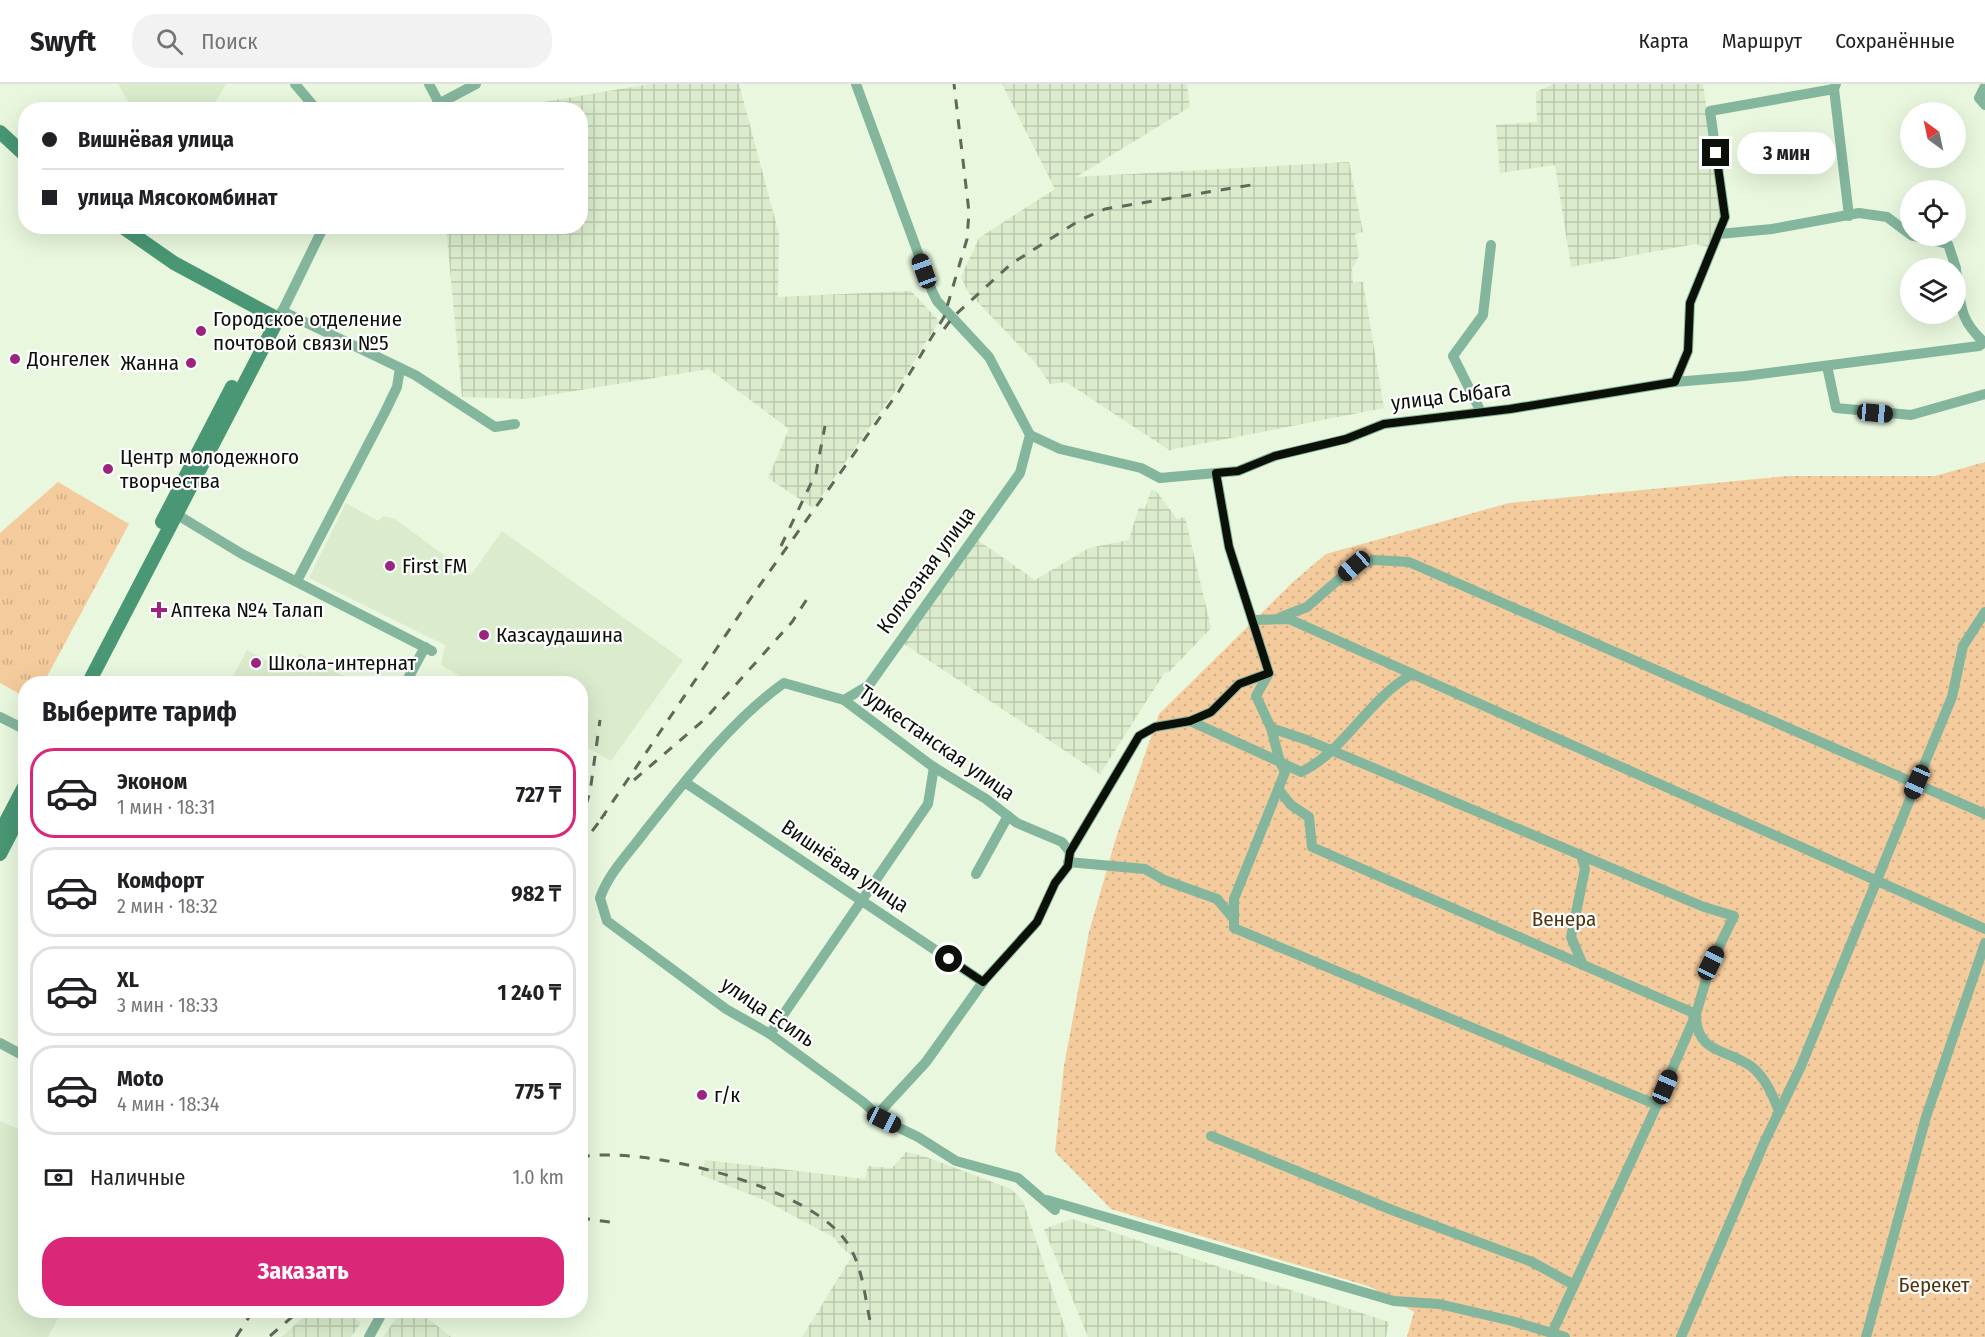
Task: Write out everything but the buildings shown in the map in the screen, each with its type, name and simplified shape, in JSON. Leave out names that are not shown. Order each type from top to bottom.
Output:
[{"type":"main road","points":[[0,132],[18,149]]},
{"type":"main road","points":[[81,676],[172,512],[276,315],[174,263],[132,234]]},
{"type":"main road","points":[[92,676],[172,512]]},
{"type":"main road","points":[[0,833],[18,798]]},
{"type":"main road","points":[[0,854],[18,819]]},
{"type":"street","points":[[295,84],[310,102]]},
{"type":"street","points":[[429,84],[438,102]]},
{"type":"street","points":[[441,102],[476,84]]},
{"type":"street","points":[[855,84],[932,291],[937,301],[989,357],[1030,435]]},
{"type":"street","points":[[1982,102],[1985,86]]},
{"type":"street","points":[[1675,382],[1688,351],[1690,303],[1725,217],[1710,111],[1835,87],[1849,216]]},
{"type":"street","points":[[1719,234],[1772,229],[1859,213],[1879,214],[1900,224]]},
{"type":"street","points":[[320,234],[276,315],[400,368],[495,427],[516,424]]},
{"type":"street","points":[[1480,412],[1453,356],[1483,315],[1491,245]]},
{"type":"street","points":[[1966,322],[1971,331],[1985,342]]},
{"type":"street","name":"улица Сыбага","points":[[1030,435],[1060,449],[1141,468],[1160,478],[1238,471],[1275,456],[1346,439],[1384,424],[1480,412],[1675,382],[1827,366],[1979,346],[1985,342]]},
{"type":"street","points":[[1827,366],[1836,408],[1911,415],[1985,394]]},
{"type":"street","points":[[297,581],[385,412],[397,387],[400,368]]},
{"type":"street","name":"Колхозная улица","points":[[844,700],[868,685],[1020,473],[1030,435]]},
{"type":"street","points":[[1216,473],[1229,547],[1269,673],[1256,696],[1285,772],[1234,899],[1234,928],[1657,1105]]},
{"type":"street","points":[[172,512],[242,554],[428,649],[410,676]]},
{"type":"street","points":[[1275,619],[1307,607],[1354,566],[1374,560],[1409,562],[1917,782],[1985,814]]},
{"type":"street","points":[[1681,1337],[1779,1111],[1801,1066],[1875,880],[1952,697],[1963,646],[1985,612]]},
{"type":"street","points":[[1253,620],[1289,619],[1985,929]]},
{"type":"street","points":[[878,1115],[926,1062],[983,982],[1037,922],[1069,857],[1139,736],[1155,727],[1190,721],[1211,712],[1239,684],[1269,673]]},
{"type":"street","points":[[1190,721],[1301,772],[1314,766],[1332,750],[1392,686],[1412,674]]},
{"type":"street","name":"Туркестанская улица","points":[[686,783],[759,700],[784,683],[844,700],[934,768],[1017,823],[1062,842],[1069,857]]},
{"type":"street","points":[[0,717],[18,726]]},
{"type":"street","points":[[1270,728],[1332,750],[1704,907],[1734,916],[1711,963],[1695,1014],[1657,1105],[1552,1333]]},
{"type":"street","points":[[770,1034],[928,804],[934,768]]},
{"type":"street","name":"Вишнёвая улица","points":[[686,783],[983,982]]},
{"type":"street","name":"улица Есиль","points":[[686,783],[605,885],[600,898],[607,921],[726,1009],[770,1034],[878,1115],[956,1161],[1018,1178],[1056,1210]]},
{"type":"street","points":[[1279,790],[1291,805],[1309,817],[1312,847],[1695,1014]]},
{"type":"street","points":[[976,874],[1008,816]]},
{"type":"street","points":[[1581,855],[1586,869],[1571,937],[1583,965]]},
{"type":"street","points":[[1069,857],[1145,869],[1174,885],[1217,899],[1233,918]]},
{"type":"street","points":[[1866,1337],[1926,1117],[1985,943]]},
{"type":"street","points":[[1695,1014],[1697,1033],[1704,1042],[1752,1067],[1770,1089],[1779,1111]]},
{"type":"street","points":[[0,1043],[18,1053]]},
{"type":"street","points":[[1211,1136],[1392,1210],[1532,1262],[1574,1285]]},
{"type":"street","points":[[1044,1199],[1394,1300],[1439,1304],[1565,1337]]},
{"type":"street","points":[[369,1337],[379,1318]]},
{"type":"shaded area","points":[[118,84],[226,84],[215,102],[128,102]]},
{"type":"shaded area","points":[[650,84],[739,84],[779,234],[778,297],[911,291],[939,321],[898,387],[813,508],[768,478],[789,429],[709,369],[525,399],[462,397],[447,234],[588,234],[588,102],[543,102]]},
{"type":"shaded area","points":[[1002,84],[1187,84],[1190,107],[1076,177],[1349,162],[1363,232],[1355,234],[1359,256],[1352,269],[1353,283],[1363,282],[1384,408],[1169,450],[1066,382],[1050,384],[1035,362],[968,292],[961,277],[979,238],[1055,189]]},
{"type":"shaded area","points":[[1553,84],[1703,84],[1722,217],[1709,247],[1695,244],[1571,267],[1555,165],[1500,173],[1496,125],[1537,122],[1536,92]]},
{"type":"shaded area","points":[[1151,490],[1156,491],[1177,519],[1185,517],[1211,628],[1168,673],[1165,672],[1100,774],[904,644],[976,539],[1035,580],[1089,548],[1129,540],[1139,507],[1145,509]]},
{"type":"shaded area","points":[[346,503],[378,521],[383,516],[395,519],[471,575],[502,531],[683,660],[611,761],[588,748],[588,676],[460,676],[441,665],[445,645],[309,578]]},
{"type":"shaded area","name":"Школа-интернат","points":[[247,650],[289,672],[299,653],[344,676],[233,676]]},
{"type":"shaded area","points":[[0,1121],[18,1129],[18,1318],[58,1318],[48,1337],[0,1337]]},
{"type":"shaded area","points":[[906,1152],[926,1157],[1011,1189],[1023,1201],[1068,1337],[802,1337],[852,1256],[840,1246],[835,1238],[762,1199],[701,1175],[705,1160],[865,1179],[868,1166],[892,1168]]},
{"type":"shaded area","points":[[1072,1219],[1389,1322],[1386,1337],[1088,1337],[1044,1229]]},
{"type":"shaded area","points":[[302,1318],[355,1318],[361,1323],[351,1337],[282,1337]]},
{"type":"shaded area","points":[[396,1318],[428,1318],[451,1337],[383,1337]]},
{"type":"green space","name":"Венера","points":[[1985,462],[1985,1337],[1407,1337],[1414,1312],[1371,1287],[1111,1209],[1055,1152],[1064,1066],[1089,932],[1116,838],[1159,714],[1293,582],[1326,554],[1509,503],[1789,476],[1935,476]]},
{"type":"green space","points":[[58,482],[129,524],[47,676],[18,676],[18,693],[0,683],[0,533]]},
{"type":"railway","points":[[601,819],[757,589],[899,391],[944,317],[967,239],[969,212],[954,84]]},
{"type":"railway","points":[[944,329],[953,317],[1011,264],[1080,220],[1105,209],[1251,185]]},
{"type":"railway","points":[[781,546],[816,473],[825,426]]},
{"type":"railway","points":[[634,780],[705,719],[792,622],[811,593]]},
{"type":"railway","points":[[588,798],[600,720]]},
{"type":"railway","points":[[588,836],[605,814]]},
{"type":"railway","points":[[588,1156],[609,1155],[685,1164],[766,1189],[802,1206],[831,1225],[849,1246],[858,1265],[872,1329]]},
{"type":"railway","points":[[588,1219],[610,1222]]},
{"type":"railway","points":[[236,1337],[248,1318]]},
{"type":"railway","points":[[270,1336],[291,1318]]},
{"type":"place","name":"Городское отделение почтовой связи №5","points":[[201,331]]},
{"type":"place","name":"Донгелек","points":[[15,359]]},
{"type":"place","name":"Жанна","points":[[191,363]]},
{"type":"place","name":"Центр молодежного творчества","points":[[108,469]]},
{"type":"place","name":"First FM","points":[[390,566]]},
{"type":"place","name":"Аптека №4 Талап","points":[[159,610]]},
{"type":"place","name":"Казсаудашина","points":[[484,635]]},
{"type":"place","name":"Школа-интернат","points":[[256,663]]},
{"type":"place","name":"г/к","points":[[702,1095]]},
{"type":"route","points":[[949,959],[983,982],[1037,922],[1055,883],[1068,866],[1070,852],[1139,736],[1155,727],[1190,721],[1211,712],[1239,684],[1269,673],[1249,603],[1229,547],[1216,473],[1238,471],[1275,456],[1346,439],[1384,424],[1510,409],[1675,382],[1688,351],[1690,303],[1725,217],[1716,153]]},
{"type":"park label","name":"Берекет","points":[[1934,1285]]}]
